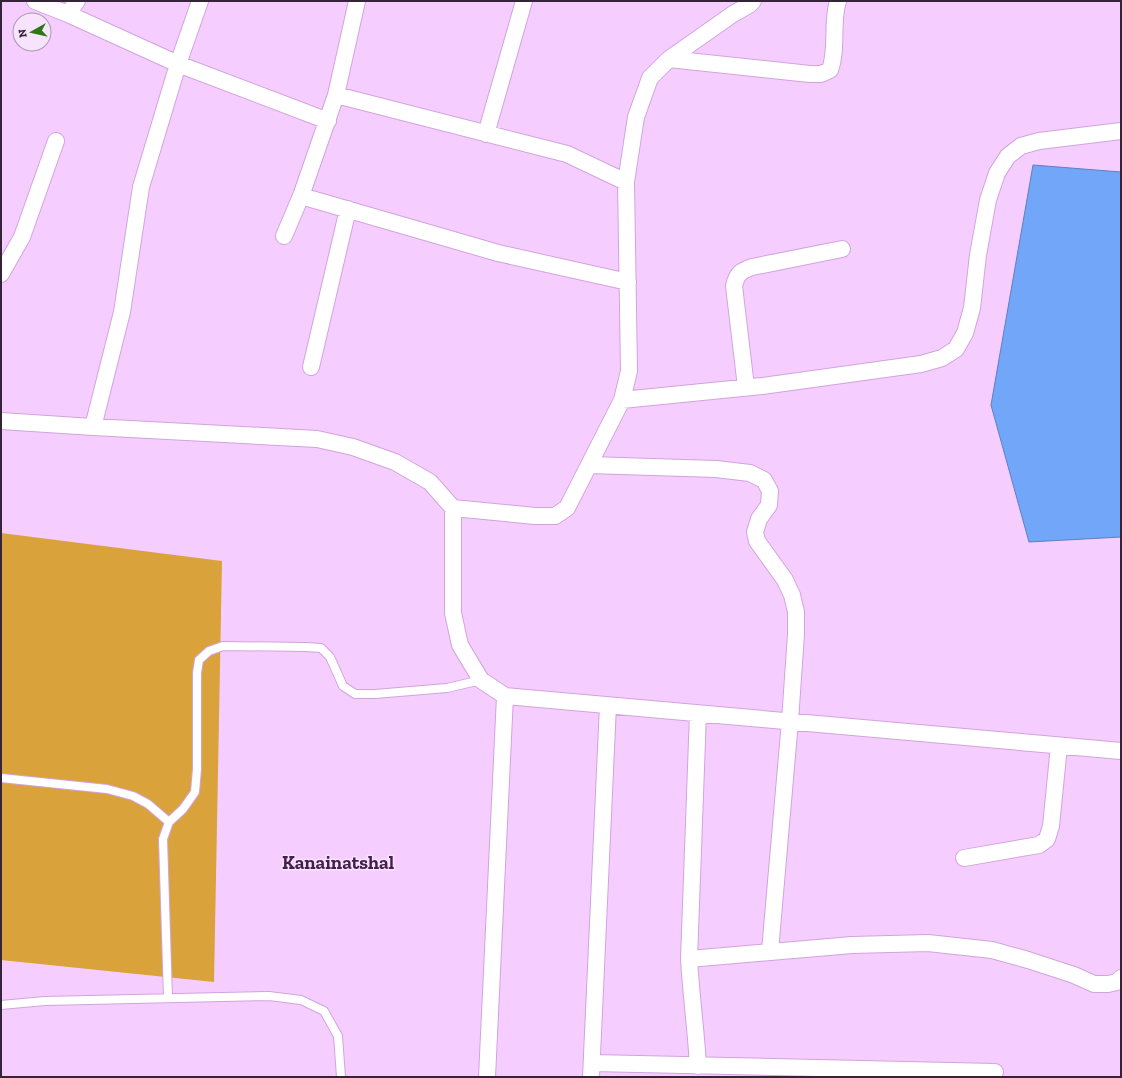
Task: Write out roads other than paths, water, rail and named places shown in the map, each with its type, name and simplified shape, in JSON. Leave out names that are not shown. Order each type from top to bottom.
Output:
[{"type":"street","points":[[35,1],[68,14],[178,64],[328,121]]},
{"type":"street","points":[[68,14],[77,1]]},
{"type":"street","points":[[93,428],[122,312],[141,187],[178,64],[200,1]]},
{"type":"street","points":[[284,236],[301,196],[328,121],[336,95],[357,1]]},
{"type":"street","points":[[486,134],[524,1]]},
{"type":"street","points":[[453,508],[535,516],[556,516],[567,508],[622,400],[629,371],[626,182],[636,117],[650,78],[669,59],[734,7],[749,5],[753,1]]},
{"type":"street","points":[[669,59],[821,74],[830,70],[833,62],[835,11],[838,1]]},
{"type":"street","points":[[336,95],[567,154],[626,182]]},
{"type":"street","points":[[622,400],[746,387],[921,364],[942,358],[956,349],[965,333],[972,308],[978,254],[988,200],[997,173],[1008,156],[1021,146],[1039,141],[1121,131]]},
{"type":"street","points":[[1,274],[22,237],[56,141]]},
{"type":"street","points":[[301,196],[498,253],[628,282]]},
{"type":"street","points":[[311,367],[348,210]]},
{"type":"street","points":[[746,387],[734,286],[736,278],[741,272],[752,267],[842,249]]},
{"type":"street","points":[[1,421],[93,428],[317,439],[353,447],[395,462],[430,482],[453,508],[453,613],[460,645],[481,680],[505,696],[1121,751]]},
{"type":"street","points":[[589,466],[716,469],[750,473],[764,480],[770,491],[769,505],[759,519],[755,532],[757,541],[785,580],[792,596],[796,612],[796,634],[790,721],[770,951]]},
{"type":"street","points":[[487,1077],[505,696]]},
{"type":"street","points":[[608,705],[591,1070],[698,1066],[995,1072]]},
{"type":"street","points":[[698,713],[689,958],[691,998],[696,1032],[698,1066]]},
{"type":"street","points":[[964,858],[1033,847],[1039,845],[1047,839],[1051,826],[1059,746]]},
{"type":"street","points":[[689,958],[852,945],[928,943],[992,950],[1074,975],[1094,984],[1118,982],[1121,978]]},
{"type":"lane","points":[[168,998],[163,839],[170,822],[183,809],[195,792],[197,769],[197,672],[199,660],[209,650],[223,646],[320,648],[330,657],[343,686],[355,694],[433,690],[481,680]]},
{"type":"lane","points":[[1,778],[107,789],[133,796],[148,804],[170,822]]},
{"type":"lane","points":[[1,1005],[45,1001],[269,996],[301,1000],[324,1012],[338,1036],[341,1077]]},
{"type":"water","points":[[1033,165],[1121,172],[1121,537],[1029,542],[991,405]]},
{"type":"district","name":"Kanainatshal","points":[[338,862]]}]
